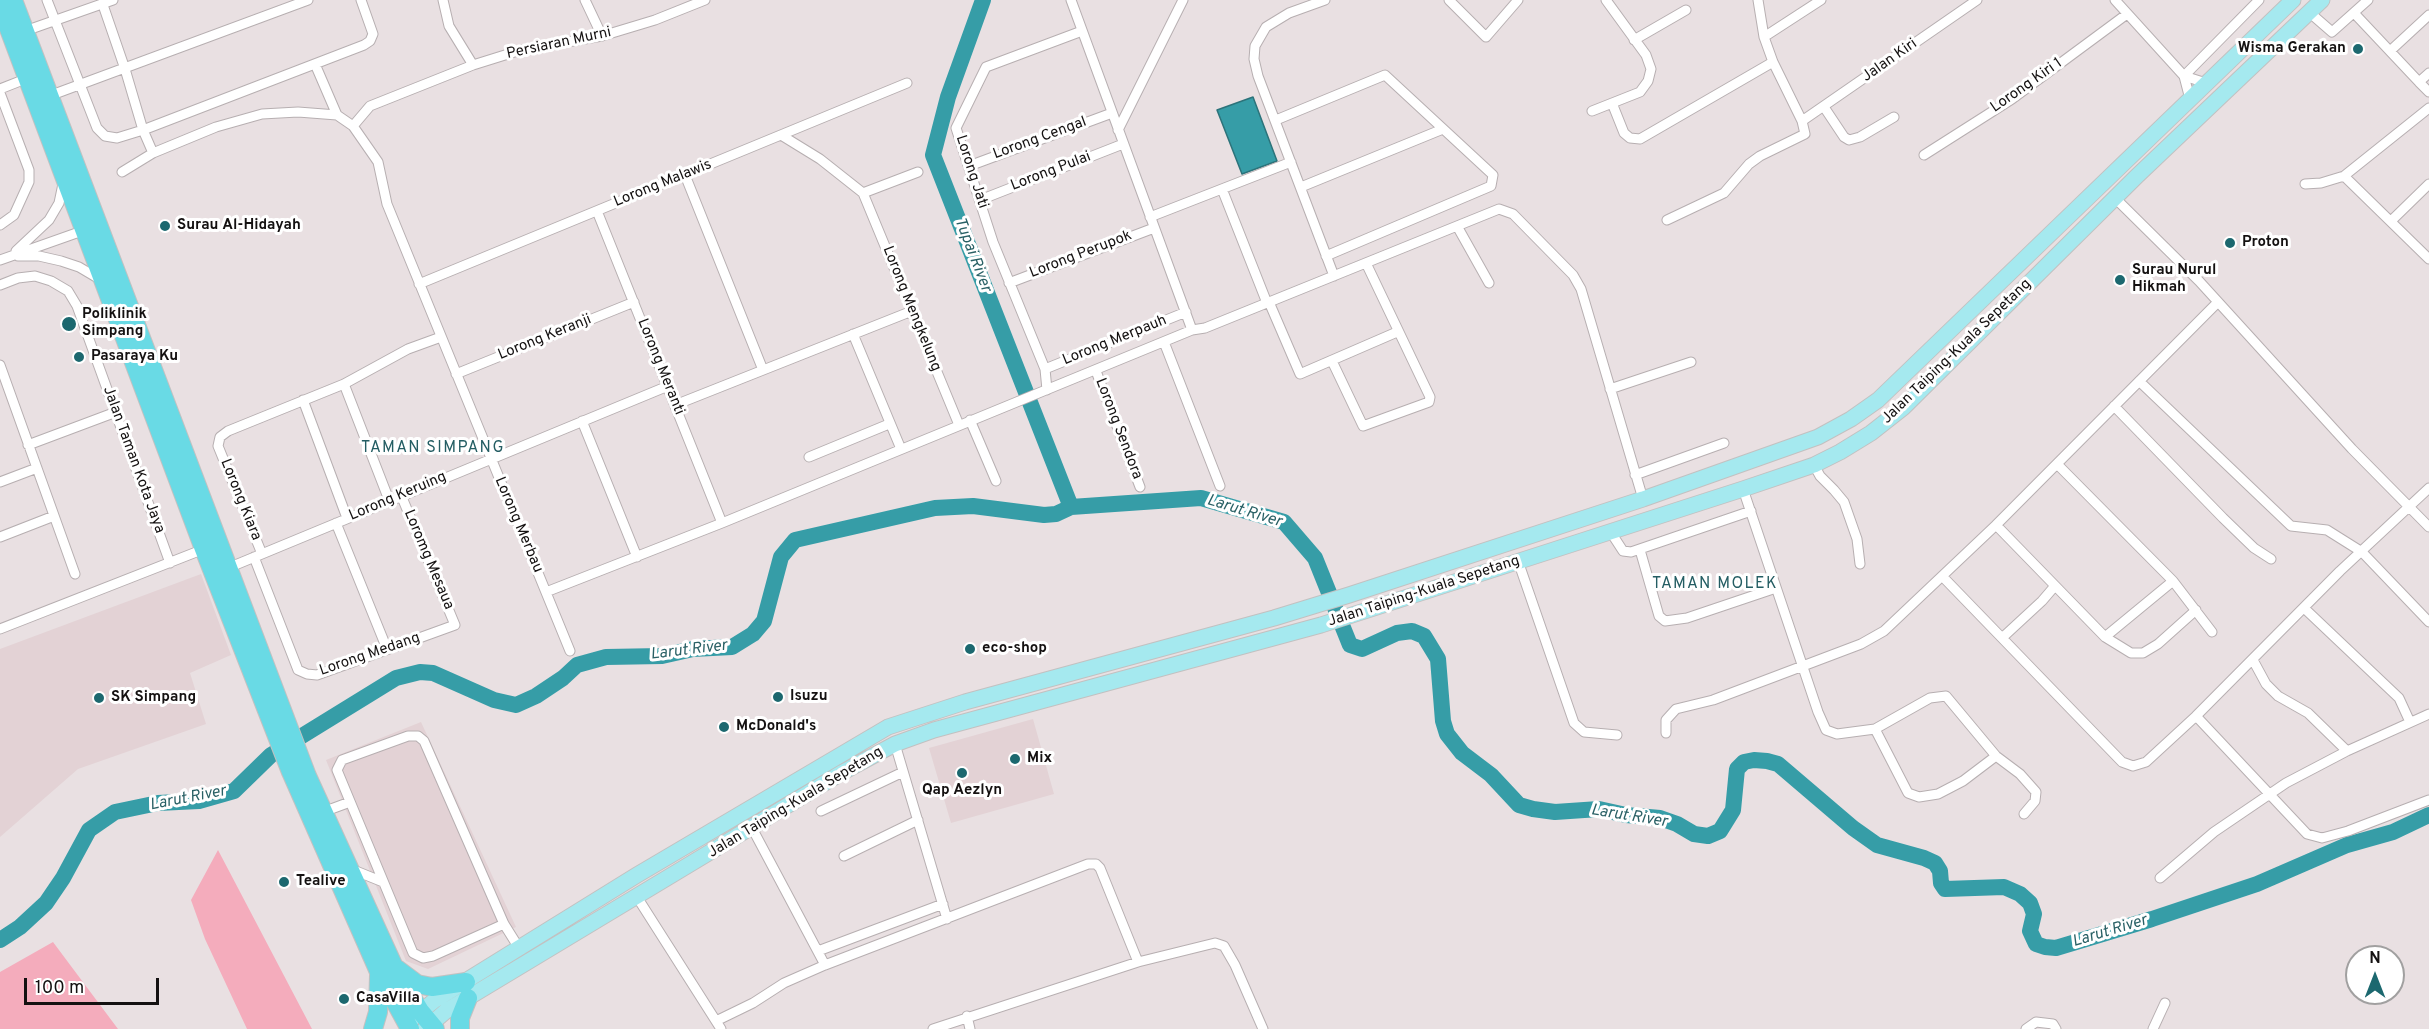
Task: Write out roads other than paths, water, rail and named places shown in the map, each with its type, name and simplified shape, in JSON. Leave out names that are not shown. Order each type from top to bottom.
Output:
[{"type":"highway","points":[[13,0],[49,96],[92,228],[228,568],[297,770],[386,969],[428,1023]]},
{"type":"highway","points":[[0,5],[64,174],[92,228],[104,282],[204,549],[281,727]]},
{"type":"highway","points":[[297,770],[323,812],[347,866],[408,1026]]},
{"type":"highway","points":[[386,969],[417,984],[467,990],[460,1018],[460,1029]]},
{"type":"highway","points":[[373,1029],[386,969]]},
{"type":"main road","name":"Jalan Taiping-Kuala Sepetang","points":[[408,1026],[428,1023],[446,1011],[467,990],[519,948],[695,840],[888,728],[965,702],[1314,606],[1643,499],[1818,437],[1851,419],[1878,400],[2293,0]]},
{"type":"main road","name":"Jalan Taiping-Kuala Sepetang","points":[[467,990],[637,897],[843,772],[895,744],[945,727],[1321,625],[1814,465],[1871,433],[1904,407],[2115,198],[2322,0]]},
{"type":"street","points":[[47,0],[97,128],[105,136],[117,138],[364,45],[372,38],[372,30],[361,0]]},
{"type":"street","points":[[25,32],[113,0]]},
{"type":"street","points":[[49,96],[308,0]]},
{"type":"street","points":[[443,0],[449,26],[473,65]]},
{"type":"street","points":[[585,0],[602,36]]},
{"type":"street","name":"Persiaran Murni","points":[[353,126],[370,106],[473,65],[521,50],[602,36],[655,20],[705,0]]},
{"type":"street","points":[[1071,0],[1192,330]]},
{"type":"street","points":[[1118,130],[1183,0]]},
{"type":"street","points":[[1325,0],[1274,21],[1260,34],[1255,46],[1254,59],[1258,76],[1334,276]]},
{"type":"street","points":[[1449,0],[1486,37],[1518,0]]},
{"type":"street","points":[[1592,111],[1640,92],[1648,81],[1651,69],[1646,55],[1606,0]]},
{"type":"street","points":[[1667,220],[1724,193],[1749,164],[1760,156],[1803,136],[1805,129],[1802,121],[1773,62],[1764,38],[1758,0]]},
{"type":"street","points":[[1764,38],[1821,0]]},
{"type":"street","name":"Jalan Kiri","points":[[1802,121],[1977,0]]},
{"type":"street","points":[[2115,0],[2184,76],[2190,99]]},
{"type":"street","points":[[2184,76],[2259,0]]},
{"type":"street","points":[[2309,12],[2332,32],[2368,0]]},
{"type":"street","points":[[103,5],[143,130],[153,153]]},
{"type":"street","points":[[1634,40],[1686,10]]},
{"type":"street","points":[[2354,13],[2429,92]]},
{"type":"street","name":"Lorong Kiri 1","points":[[1924,155],[2012,99],[2127,14]]},
{"type":"street","points":[[2390,51],[2429,15]]},
{"type":"street","name":"Lorong Jati","points":[[1042,392],[1045,369],[993,242],[956,128],[986,67],[1082,31]]},
{"type":"street","points":[[1612,103],[1624,133],[1630,138],[1640,139],[1773,62]]},
{"type":"street","points":[[315,64],[337,115]]},
{"type":"street","points":[[2419,82],[2429,73]]},
{"type":"street","points":[[1276,120],[1385,75],[1493,175],[1491,186],[1326,256]]},
{"type":"street","points":[[2184,76],[2206,83]]},
{"type":"street","points":[[0,225],[14,215],[29,182],[28,170],[0,91],[28,78]]},
{"type":"street","name":"Lorong Malawis","points":[[419,284],[907,83]]},
{"type":"street","points":[[1824,107],[1844,137],[1849,140],[1860,137],[1894,117]]},
{"type":"street","points":[[2305,184],[2321,183],[2344,176],[2429,108]]},
{"type":"street","points":[[122,172],[153,153],[216,127],[262,114],[298,112],[337,115],[353,126]]},
{"type":"street","name":"Lorong Cengal","points":[[969,166],[1112,113]]},
{"type":"street","name":"Lorong Merbau","points":[[353,126],[378,162],[387,204],[570,651]]},
{"type":"street","points":[[1301,187],[1443,129]]},
{"type":"street","points":[[781,135],[820,159],[863,193],[918,172]]},
{"type":"street","name":"Lorong Pulai","points":[[980,200],[1123,144]]},
{"type":"street","points":[[1150,217],[1291,162]]},
{"type":"street","points":[[5,258],[35,235],[55,212],[64,174]]},
{"type":"street","points":[[685,175],[763,370]]},
{"type":"street","points":[[2344,176],[2429,259]]},
{"type":"street","points":[[2391,221],[2429,184]]},
{"type":"street","points":[[1222,189],[1300,374],[1398,332]]},
{"type":"street","name":"Lorong Mengkelung","points":[[863,193],[959,424]]},
{"type":"street","points":[[2115,198],[2218,302],[2408,508],[2429,527]]},
{"type":"street","points":[[546,592],[722,523],[1192,330],[1204,328],[1499,209],[1513,214],[1573,275],[1581,289],[1643,499]]},
{"type":"street","name":"Lorong Meranti","points":[[597,211],[722,523]]},
{"type":"street","points":[[1457,226],[1490,283]]},
{"type":"street","points":[[5,258],[92,228]]},
{"type":"street","name":"Lorong Perupok","points":[[1009,283],[1154,228]]},
{"type":"street","points":[[5,258],[39,256],[61,261],[79,267],[104,282]]},
{"type":"street","points":[[1332,361],[1363,426],[1430,402],[1430,397],[1366,263]]},
{"type":"street","name":"Jalan Taman Kota Jaya","points":[[0,285],[18,278],[35,276],[51,281],[68,291],[77,306],[170,563]]},
{"type":"street","name":"Lorong Keranji","points":[[456,374],[633,302]]},
{"type":"street","points":[[1666,733],[1666,720],[1676,710],[1713,700],[1861,644],[1884,630],[1996,525],[2218,302]]},
{"type":"street","points":[[675,405],[912,311]]},
{"type":"street","name":"Lorong Merpauh","points":[[1045,369],[1186,312]]},
{"type":"street","points":[[853,334],[901,449]]},
{"type":"street","points":[[347,518],[303,400],[344,384],[408,349],[441,337]]},
{"type":"street","points":[[1164,342],[1220,486]]},
{"type":"street","points":[[1610,389],[1691,362]]},
{"type":"street","points":[[0,365],[3,384],[37,468],[75,574]]},
{"type":"street","name":"Lorong Sendora","points":[[1096,371],[1140,487]]},
{"type":"street","points":[[2139,381],[2291,526],[2327,530],[2362,552],[2429,622]]},
{"type":"street","points":[[344,384],[389,500]]},
{"type":"street","name":"Lorong Keruing","points":[[228,568],[668,386]]},
{"type":"street","name":"Lorong Kiara","points":[[258,555],[218,446],[220,437],[228,431],[303,400]]},
{"type":"street","points":[[2114,406],[2223,518],[2254,548],[2271,559]]},
{"type":"street","points":[[28,445],[116,412]]},
{"type":"street","points":[[970,420],[996,481]]},
{"type":"street","points":[[582,421],[636,557]]},
{"type":"street","points":[[809,457],[889,424]]},
{"type":"street","points":[[1635,475],[1724,443]]},
{"type":"street","points":[[2057,464],[2173,581],[2212,632]]},
{"type":"street","points":[[1814,465],[1820,476],[1844,502],[1857,539],[1860,564]]},
{"type":"street","points":[[0,482],[37,468]]},
{"type":"street","points":[[1941,576],[2122,762],[2133,766],[2146,762],[2196,716],[2340,571],[2429,488]]},
{"type":"street","points":[[1743,489],[1826,730],[1837,734],[1875,729],[1930,698],[1946,696],[1996,756],[2020,774],[2036,792],[2035,801],[2024,814]]},
{"type":"street","name":"Loromg Mesaua","points":[[401,495],[455,625]]},
{"type":"street","points":[[1610,531],[1623,551],[1631,552],[1750,511]]},
{"type":"street","points":[[0,537],[54,516]]},
{"type":"street","points":[[336,523],[387,649]]},
{"type":"street","points":[[1996,525],[2105,637],[2131,653],[2143,653],[2158,644],[2196,610]]},
{"type":"street","points":[[0,629],[204,549]]},
{"type":"street","points":[[1640,550],[1659,616],[1665,621],[1676,621],[1776,588]]},
{"type":"street","name":"Lorong Medang","points":[[258,555],[298,670],[307,675],[317,675],[455,625]]},
{"type":"street","points":[[1518,561],[1574,723],[1584,732],[1617,735]]},
{"type":"street","points":[[2105,637],[2173,581]]},
{"type":"street","points":[[2002,638],[2054,587]]},
{"type":"street","points":[[2304,608],[2399,698],[2410,723]]},
{"type":"street","points":[[2253,660],[2266,684],[2278,696],[2308,713],[2347,751]]},
{"type":"street","points":[[2160,878],[2214,832],[2286,783],[2347,751],[2429,714]]},
{"type":"street","points":[[2196,716],[2271,793],[2307,834],[2322,837],[2348,831],[2429,800]]},
{"type":"street","points":[[1875,729],[1908,793],[1919,797],[1938,794],[1963,781],[1996,756]]},
{"type":"street","points":[[504,924],[433,956],[423,958],[413,953],[337,770],[342,760],[408,735],[418,735],[424,741],[504,924],[519,948]]},
{"type":"street","points":[[895,744],[947,920]]},
{"type":"street","points":[[821,811],[903,772]]},
{"type":"street","points":[[323,812],[350,802]]},
{"type":"street","points":[[844,856],[918,820]]},
{"type":"street","points":[[752,828],[825,965]]},
{"type":"street","points":[[637,897],[719,1025],[784,983],[825,965],[1088,864],[1096,864],[1100,868],[1138,962]]},
{"type":"street","points":[[347,866],[383,882]]},
{"type":"street","points":[[818,951],[943,904]]},
{"type":"street","points":[[933,1029],[1138,962],[1209,944],[1220,944],[1224,946],[1235,965],[1263,1029]]},
{"type":"street","points":[[2153,1029],[2165,1003]]},
{"type":"street","points":[[967,1016],[970,1029]]},
{"type":"street","points":[[2026,1029],[2036,1022],[2053,1024],[2056,1029]]},
{"type":"water","points":[[1253,97],[1277,161],[1242,174],[1217,110]]},
{"type":"waterway","name":"Tupai River","points":[[983,0],[948,97],[933,155],[1071,507]]},
{"type":"waterway","name":"Larut River","points":[[0,940],[20,927],[46,903],[63,878],[89,830],[115,812],[158,803],[199,801],[234,791],[271,755],[396,678],[420,672],[433,673],[494,700],[516,705],[536,696],[563,678],[577,665],[606,657],[662,656],[693,649],[732,647],[753,634],[764,621],[781,557],[795,540],[935,508],[973,506],[1044,515],[1056,514],[1071,507],[1201,498],[1284,522],[1315,558],[1350,645],[1362,649],[1397,633],[1412,631],[1424,636],[1438,659],[1443,721],[1447,734],[1462,753],[1491,775],[1519,805],[1555,812],[1599,809],[1626,815],[1660,818],[1677,824],[1694,834],[1708,836],[1720,831],[1733,810],[1737,769],[1744,762],[1767,761],[1778,764],[1853,828],[1877,845],[1935,863],[1945,889],[2004,887],[2020,894],[2030,903],[2034,914],[2030,931],[2036,944],[2045,947],[2056,948],[2257,884],[2347,845],[2393,832],[2429,815]]},
{"type":"place","name":"Wisma Gerakan","points":[[2358,49]]},
{"type":"place","name":"Surau Al-Hidayah","points":[[165,226]]},
{"type":"place","name":"Proton","points":[[2230,243]]},
{"type":"place","name":"Surau Nurul Hikmah","points":[[2120,280]]},
{"type":"place","name":"Poliklinik Simpang","points":[[69,324]]},
{"type":"place","name":"Pasaraya Ku","points":[[79,357]]},
{"type":"place","name":"eco-shop","points":[[970,649]]},
{"type":"place","name":"Isuzu","points":[[778,697]]},
{"type":"place","name":"SK Simpang","points":[[99,698]]},
{"type":"place","name":"McDonald's","points":[[724,727]]},
{"type":"place","name":"Mix","points":[[1015,759]]},
{"type":"place","name":"Qap Aezlyn","points":[[962,773]]},
{"type":"place","name":"Tealive","points":[[284,882]]},
{"type":"place","name":"CasaVilla","points":[[344,999]]},
{"type":"district","name":"TAMAN SIMPANG","points":[[433,449]]},
{"type":"district","name":"TAMAN MOLEK","points":[[1715,585]]}]
